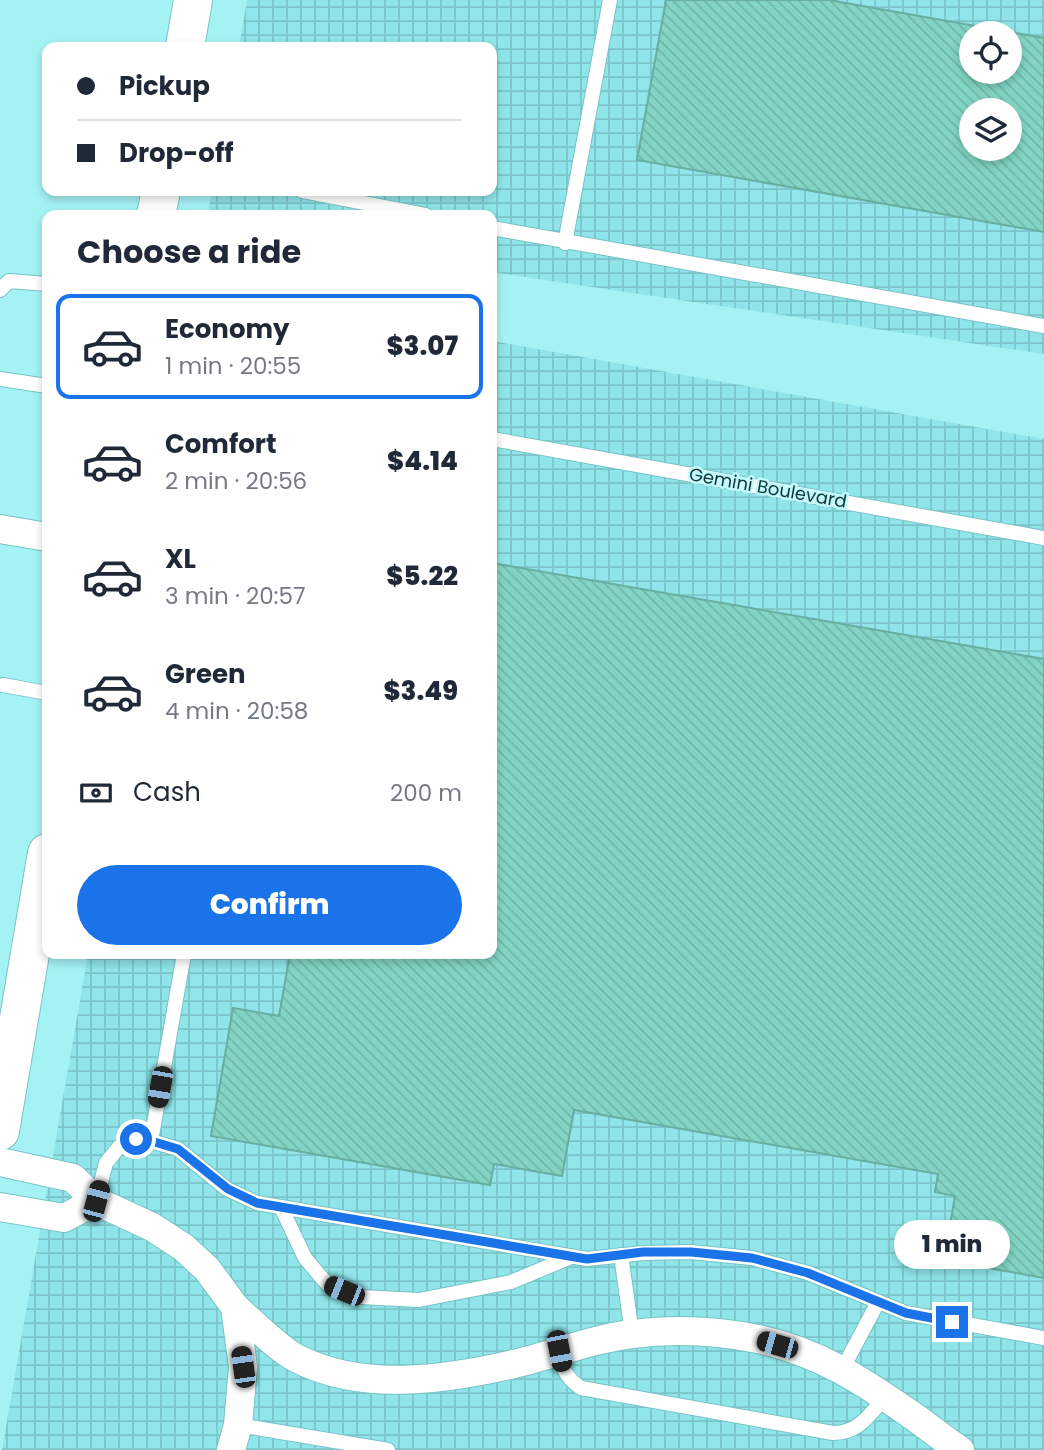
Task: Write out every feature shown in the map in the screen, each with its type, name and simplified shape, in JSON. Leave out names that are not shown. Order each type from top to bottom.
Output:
[{"type":"main road","points":[[186,42],[193,0]]},
{"type":"main road","points":[[0,1131],[7,1041],[42,876]]},
{"type":"street","points":[[0,529],[42,536]]},
{"type":"street","points":[[0,1162],[73,1178],[96,1201],[152,1227],[183,1247],[207,1269],[235,1307],[295,1357],[331,1371],[362,1378],[449,1376],[515,1364],[632,1334],[675,1331],[757,1339],[816,1356],[842,1370],[885,1396],[960,1450]]},
{"type":"street","points":[[0,1207],[64,1219],[96,1201]]},
{"type":"street","points":[[234,1437],[243,1367],[235,1307]]},
{"type":"lane","points":[[565,243],[610,0]]},
{"type":"lane","points":[[328,196],[400,210]]},
{"type":"lane","points":[[497,229],[1044,326]]},
{"type":"lane","points":[[0,290],[9,281],[42,284]]},
{"type":"lane","points":[[0,379],[42,385]]},
{"type":"lane","name":"Gemini Boulevard","points":[[497,440],[1044,538]]},
{"type":"lane","points":[[1,683],[42,692]]},
{"type":"lane","points":[[151,1141],[183,959]]},
{"type":"lane","points":[[96,1201],[106,1163],[119,1147],[136,1139],[151,1141],[178,1149],[228,1189],[257,1203],[587,1259],[691,1252],[752,1258],[808,1273],[906,1313],[1044,1338]]},
{"type":"lane","points":[[281,1208],[305,1258],[327,1284],[360,1297],[419,1300],[511,1282],[571,1257]]},
{"type":"lane","points":[[621,1255],[632,1334]]},
{"type":"lane","points":[[842,1370],[878,1302]]},
{"type":"lane","points":[[559,1351],[562,1368],[570,1381],[581,1388],[833,1433],[847,1433],[859,1427],[885,1396]]},
{"type":"lane","points":[[234,1437],[388,1450]]},
{"type":"shaded area","points":[[247,0],[1044,0],[1044,354],[497,273],[497,210],[209,210],[211,196],[497,196],[497,42],[240,42]]},
{"type":"shaded area","points":[[497,342],[1044,439],[1044,1450],[2,1450],[87,959],[497,959]]},
{"type":"building","points":[[666,0],[829,0],[959,23],[959,84],[1022,84],[1022,34],[1044,38],[1044,232],[637,160]]},
{"type":"building","points":[[497,564],[1044,659],[1044,1278],[944,1260],[955,1196],[935,1192],[938,1174],[574,1110],[562,1176],[494,1164],[490,1185],[211,1136],[233,1008],[279,1016],[289,959],[497,959]]},
{"type":"route","points":[[136,1139],[178,1149],[228,1189],[257,1203],[587,1259],[643,1252],[691,1252],[752,1258],[808,1273],[906,1313],[952,1322]]}]
